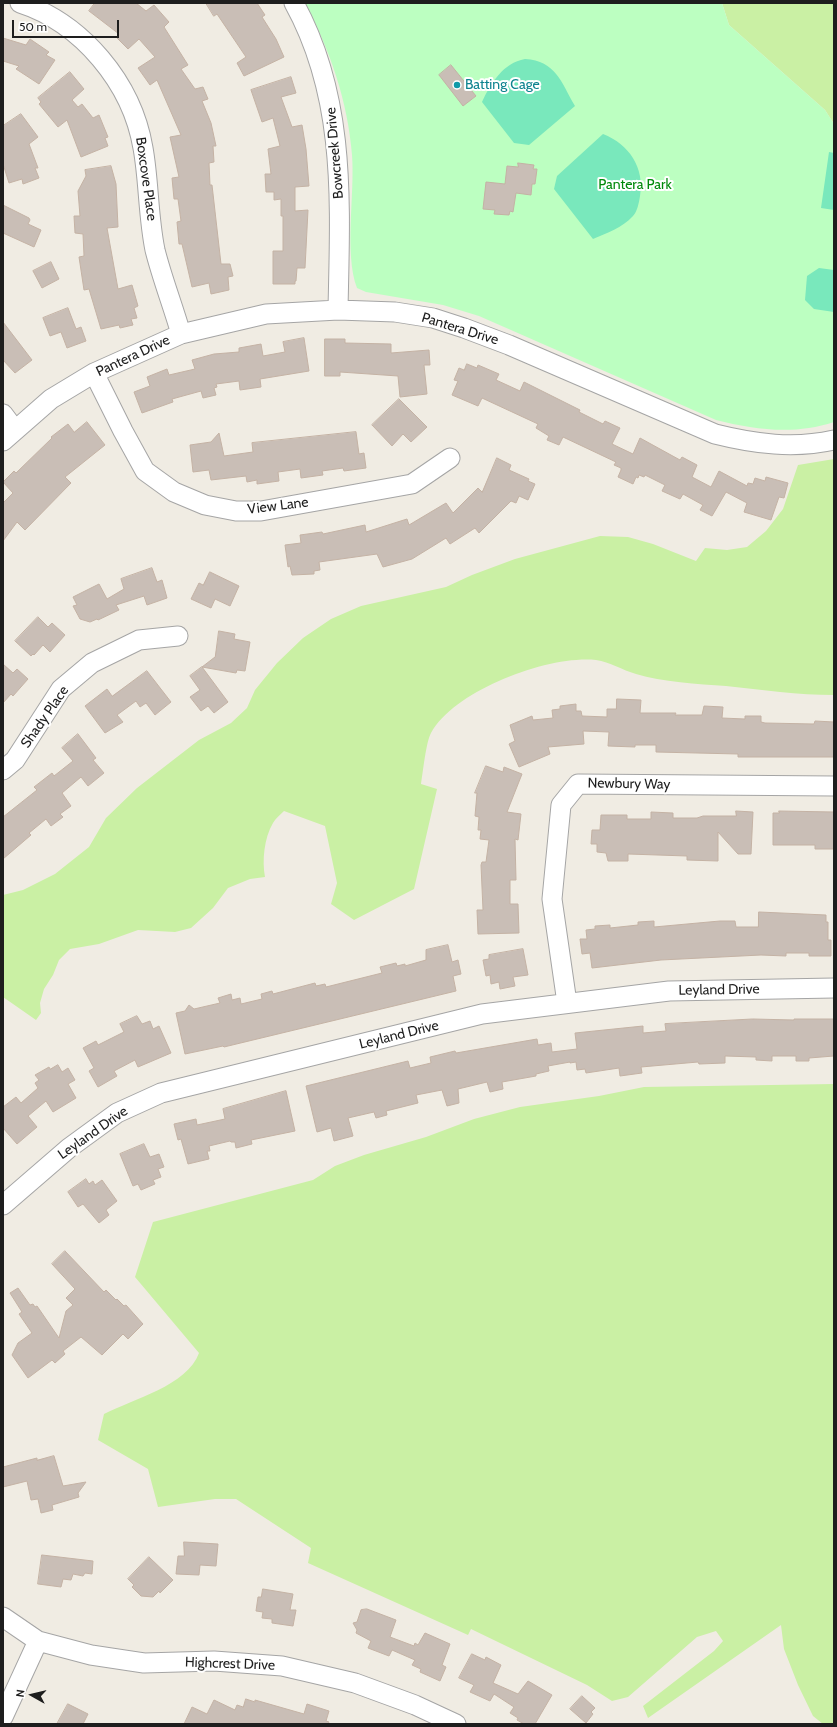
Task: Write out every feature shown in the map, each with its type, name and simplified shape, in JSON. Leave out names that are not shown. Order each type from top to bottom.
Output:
[{"type":"street","name":"Boxcove Place","points":[[20,3],[38,9],[74,33],[108,66],[132,108],[143,147],[156,250],[181,334]]},
{"type":"street","name":"Bowcreek Drive","points":[[294,3],[316,52],[332,104],[339,162],[340,218],[338,310]]},
{"type":"street","name":"Pantera Drive","points":[[9,436],[51,399],[94,373],[181,334],[266,314],[338,310],[395,312],[433,318],[464,328],[509,345],[715,434],[747,442],[775,445],[797,445],[834,440]]},
{"type":"street","name":"View Lane","points":[[94,373],[123,431],[146,471],[174,492],[205,505],[236,511],[261,511],[412,484],[450,458]]},
{"type":"street","points":[[3,414],[9,436]]},
{"type":"street","name":"Shady Place","points":[[3,770],[16,760],[60,689],[92,663],[139,640],[178,636]]},
{"type":"street","name":"Newbury Way","points":[[568,1003],[552,899],[561,805],[578,784],[834,786]]},
{"type":"street","name":"Leyland Drive","points":[[3,1205],[69,1148],[117,1113],[161,1093],[482,1014],[669,991],[834,988]]},
{"type":"street","name":"Highcrest Drive","points":[[3,1618],[38,1640],[91,1655],[144,1663],[214,1662],[282,1666],[355,1683],[415,1705],[456,1724]]},
{"type":"street","points":[[3,1717],[38,1640]]},
{"type":"green space","name":"Pantera Park","points":[[305,3],[722,3],[729,25],[825,110],[834,124],[834,422],[805,429],[775,430],[716,420],[479,316],[443,305],[366,292],[357,288],[353,274],[350,241],[353,171],[350,135],[342,96],[330,58]]},
{"type":"green space","points":[[722,3],[834,3],[834,124],[825,110],[729,25]]},
{"type":"green space","points":[[525,59],[544,64],[551,68],[561,81],[575,106],[529,145],[514,143],[482,102],[489,88],[504,69],[517,61]]},
{"type":"green space","points":[[603,134],[620,144],[633,158],[640,176],[641,186],[636,212],[633,216],[614,230],[593,239],[554,189],[557,176]]},
{"type":"green space","points":[[829,152],[834,153],[834,210],[821,208]]},
{"type":"green space","points":[[819,268],[834,270],[834,312],[814,309],[805,300],[807,276]]},
{"type":"green space","points":[[834,459],[834,695],[794,693],[669,681],[646,677],[606,662],[596,660],[576,660],[553,663],[504,678],[460,703],[443,717],[429,737],[421,784],[437,789],[414,889],[354,920],[331,904],[337,883],[325,826],[284,811],[276,818],[270,829],[266,842],[264,857],[265,877],[250,879],[228,888],[213,908],[191,928],[175,932],[138,930],[99,944],[70,949],[59,960],[53,975],[44,989],[40,1003],[41,1013],[36,1020],[3,997],[3,895],[23,890],[55,874],[89,847],[106,818],[137,788],[199,740],[231,723],[247,708],[255,690],[277,663],[303,638],[331,619],[361,606],[446,587],[472,575],[515,559],[600,536],[628,537],[653,544],[696,561],[705,548],[727,550],[747,547],[766,531],[783,509],[798,465]]},
{"type":"green space","points":[[834,1084],[834,1724],[823,1724],[813,1716],[798,1685],[784,1649],[781,1625],[648,1718],[643,1706],[714,1651],[723,1641],[716,1631],[697,1637],[628,1697],[612,1701],[587,1685],[471,1629],[468,1635],[308,1563],[311,1548],[236,1499],[215,1499],[158,1507],[148,1469],[98,1440],[104,1414],[171,1383],[193,1364],[199,1353],[135,1277],[153,1222],[313,1180],[335,1166],[364,1155],[426,1137],[474,1119],[520,1107],[599,1096],[644,1087]]},
{"type":"building","points":[[95,3],[136,3],[146,11],[154,5],[169,22],[164,27],[188,65],[181,69],[195,89],[203,87],[208,99],[202,101],[211,123],[216,146],[213,146],[214,162],[209,163],[210,185],[212,185],[221,264],[230,264],[233,276],[228,277],[229,290],[211,294],[209,283],[192,287],[182,244],[179,244],[177,222],[181,221],[178,199],[174,199],[172,178],[179,177],[170,137],[181,135],[157,80],[150,85],[138,68],[155,57],[139,39],[128,49],[116,37],[119,34],[89,11]]},
{"type":"building","points":[[206,3],[257,3],[265,15],[262,17],[276,39],[284,57],[244,76],[237,63],[246,57],[217,14],[214,16]]},
{"type":"building","points":[[3,38],[26,45],[30,39],[49,52],[46,55],[55,60],[39,84],[16,69],[19,66],[3,61]]},
{"type":"building","name":"Batting Cage","points":[[451,65],[476,96],[463,106],[439,75]]},
{"type":"building","points":[[70,72],[84,89],[72,100],[78,107],[82,104],[93,118],[99,115],[108,137],[105,138],[108,146],[81,157],[67,120],[58,127],[39,104],[41,102],[38,98]]},
{"type":"building","points":[[291,77],[296,93],[281,97],[292,127],[302,125],[306,149],[309,186],[295,187],[295,211],[308,210],[305,268],[297,268],[295,284],[273,284],[273,251],[283,251],[283,216],[281,216],[281,199],[274,200],[274,192],[266,192],[265,174],[271,174],[268,149],[280,146],[273,118],[262,122],[251,90]]},
{"type":"building","points":[[21,114],[38,137],[29,144],[38,168],[35,168],[39,178],[23,184],[22,179],[9,183],[3,164],[3,126]]},
{"type":"building","points":[[518,163],[534,165],[533,169],[537,169],[535,184],[532,184],[531,195],[516,193],[513,212],[510,211],[509,215],[494,214],[495,210],[483,209],[486,182],[505,184],[507,166],[518,167]]},
{"type":"building","points":[[111,166],[116,184],[118,227],[107,228],[118,289],[132,285],[138,306],[134,308],[137,318],[131,319],[133,325],[120,328],[119,325],[101,329],[89,289],[84,290],[79,257],[84,256],[83,234],[75,233],[74,216],[80,216],[78,191],[86,176],[85,170]]},
{"type":"building","points":[[3,205],[29,218],[30,220],[28,224],[41,230],[34,247],[3,233]]},
{"type":"building","points":[[51,262],[59,279],[42,288],[33,271]]},
{"type":"building","points":[[68,308],[76,329],[81,327],[86,341],[67,348],[61,332],[50,336],[43,318]]},
{"type":"building","points":[[3,322],[32,360],[15,373],[3,360]]},
{"type":"building","points":[[304,338],[309,371],[260,379],[261,387],[240,390],[239,381],[216,384],[217,387],[214,388],[216,395],[203,398],[201,391],[172,399],[173,402],[142,413],[134,392],[150,386],[147,377],[167,369],[169,375],[195,369],[192,360],[214,354],[239,352],[239,348],[261,344],[263,356],[285,352],[283,342]]},
{"type":"building","points":[[325,339],[345,339],[345,343],[391,344],[391,353],[429,350],[430,365],[424,365],[427,394],[400,397],[398,376],[340,372],[340,376],[325,376]]},
{"type":"building","points":[[467,364],[477,368],[478,365],[499,374],[496,380],[520,391],[524,382],[580,410],[579,412],[603,424],[605,421],[620,428],[612,444],[633,454],[640,438],[680,460],[682,457],[697,465],[692,477],[711,487],[719,471],[747,486],[748,483],[753,484],[755,478],[765,481],[766,477],[788,483],[784,498],[779,497],[771,520],[744,512],[747,503],[726,492],[712,516],[700,510],[703,505],[683,494],[680,499],[662,491],[665,485],[645,475],[644,477],[639,475],[638,478],[636,477],[633,484],[618,477],[621,468],[614,465],[616,462],[563,437],[559,445],[547,440],[549,436],[536,428],[538,424],[482,398],[478,406],[452,395],[458,381],[454,380],[459,368],[464,370]]},
{"type":"building","points":[[399,399],[427,427],[411,442],[403,434],[392,446],[372,425]]},
{"type":"building","points":[[87,422],[105,445],[65,477],[71,483],[25,530],[17,522],[3,541],[3,503],[13,493],[3,482],[14,471],[16,473],[52,438],[51,437],[68,424],[74,432]]},
{"type":"building","points":[[356,432],[359,454],[364,453],[366,468],[344,471],[343,468],[322,471],[323,475],[301,478],[300,469],[278,472],[279,481],[257,484],[257,480],[247,482],[246,476],[211,480],[209,470],[193,472],[190,445],[211,442],[219,433],[224,456],[253,452],[252,443]]},
{"type":"building","points":[[497,458],[511,465],[509,470],[529,479],[528,481],[535,484],[528,500],[519,496],[516,503],[511,501],[479,533],[475,528],[450,544],[446,538],[412,559],[383,567],[377,554],[319,562],[320,570],[314,571],[314,574],[292,575],[290,566],[288,567],[285,545],[301,543],[300,535],[322,532],[323,534],[365,525],[366,532],[407,519],[409,525],[446,503],[453,513],[478,488],[482,492]]},
{"type":"building","points":[[152,568],[157,582],[162,580],[167,598],[147,605],[144,596],[116,605],[119,610],[98,620],[97,619],[90,622],[80,619],[73,606],[77,605],[73,597],[99,584],[107,599],[124,589],[121,579]]},
{"type":"building","points":[[210,572],[239,586],[230,606],[215,599],[211,608],[191,599],[199,583],[203,585]]},
{"type":"building","points":[[38,617],[48,627],[52,623],[65,635],[50,652],[43,645],[34,655],[33,654],[31,656],[15,641]]},
{"type":"building","points":[[219,631],[235,634],[234,639],[250,642],[245,671],[237,670],[236,673],[202,667],[215,657]]},
{"type":"building","points":[[3,664],[13,673],[17,669],[28,679],[13,696],[11,694],[3,703]]},
{"type":"building","points":[[202,667],[228,702],[214,713],[208,706],[201,711],[190,697],[200,690],[190,676]]},
{"type":"building","points":[[147,671],[171,702],[155,715],[146,703],[140,707],[136,701],[117,715],[123,722],[105,733],[85,706],[107,689],[112,696]]},
{"type":"building","points":[[617,699],[641,700],[640,713],[702,715],[704,706],[723,707],[722,718],[745,719],[745,716],[761,716],[761,722],[765,723],[814,724],[815,721],[834,722],[834,757],[738,757],[738,754],[656,752],[656,745],[635,745],[635,747],[608,746],[609,732],[583,731],[584,744],[548,747],[550,754],[519,767],[509,744],[515,741],[510,725],[532,716],[533,720],[553,718],[552,710],[560,709],[560,706],[576,704],[576,711],[581,711],[582,716],[607,717],[607,709],[616,709]]},
{"type":"building","points":[[78,734],[96,758],[93,760],[104,773],[88,786],[81,777],[62,793],[71,806],[60,814],[63,817],[51,826],[46,819],[29,833],[31,835],[3,859],[3,817],[37,790],[34,787],[52,773],[54,776],[73,761],[62,748]]},
{"type":"building","points":[[486,766],[503,772],[504,767],[522,774],[507,812],[521,814],[518,840],[515,839],[516,880],[510,880],[510,904],[518,904],[519,933],[478,934],[477,910],[483,910],[481,865],[482,862],[486,862],[489,840],[480,839],[481,830],[478,830],[479,817],[475,816],[477,793],[475,793]]},
{"type":"building","points":[[736,811],[753,812],[751,854],[738,854],[718,832],[718,861],[687,860],[687,856],[628,854],[628,861],[608,861],[606,853],[597,852],[597,844],[591,844],[592,830],[600,830],[601,815],[627,815],[627,819],[651,819],[651,812],[673,813],[673,818],[697,818],[703,816],[736,816]]},
{"type":"building","points":[[779,811],[834,812],[834,849],[815,849],[815,845],[773,845],[773,813],[779,813]]},
{"type":"building","points":[[759,912],[826,915],[826,922],[828,922],[828,940],[831,940],[831,956],[809,956],[809,953],[786,953],[786,956],[761,955],[661,960],[592,968],[590,953],[582,954],[580,939],[587,939],[586,930],[595,929],[595,926],[610,925],[610,928],[638,925],[638,922],[654,921],[654,927],[735,921],[736,927],[758,927]]},
{"type":"building","points":[[448,945],[452,962],[458,960],[461,974],[453,976],[456,991],[224,1047],[185,1054],[176,1013],[185,1011],[189,1005],[194,1009],[220,1003],[218,998],[231,994],[232,1000],[240,998],[241,1004],[262,999],[261,994],[272,991],[273,994],[315,983],[316,986],[325,984],[326,987],[382,973],[380,967],[396,963],[397,966],[405,964],[405,966],[426,960],[426,950]]},
{"type":"building","points":[[523,949],[528,975],[513,977],[515,986],[500,989],[499,982],[491,984],[490,975],[486,976],[483,960],[489,959],[489,955]]},
{"type":"building","points":[[137,1016],[142,1024],[150,1021],[153,1029],[159,1026],[171,1053],[138,1067],[135,1060],[114,1071],[117,1076],[98,1087],[89,1071],[94,1068],[83,1048],[96,1041],[98,1045],[124,1032],[120,1024]]},
{"type":"building","points":[[753,1019],[834,1019],[834,1056],[809,1058],[809,1061],[796,1061],[796,1056],[772,1056],[772,1061],[756,1060],[756,1057],[725,1056],[725,1063],[699,1064],[698,1062],[641,1067],[642,1073],[620,1076],[619,1068],[586,1073],[585,1069],[577,1070],[576,1062],[570,1062],[548,1066],[549,1071],[536,1074],[536,1076],[502,1082],[503,1089],[490,1092],[487,1082],[458,1089],[459,1103],[447,1106],[442,1090],[416,1095],[418,1103],[386,1111],[387,1115],[376,1118],[374,1112],[348,1118],[353,1136],[334,1141],[331,1128],[317,1132],[306,1086],[408,1061],[410,1068],[431,1063],[430,1057],[455,1051],[456,1053],[537,1039],[538,1045],[551,1043],[552,1052],[577,1049],[575,1033],[643,1026],[643,1033],[666,1031],[665,1024]]},
{"type":"building","points":[[58,1065],[62,1072],[68,1068],[75,1080],[68,1084],[76,1098],[53,1112],[46,1101],[28,1116],[37,1127],[17,1144],[3,1128],[3,1107],[16,1097],[21,1103],[38,1088],[35,1083],[39,1080],[35,1075],[49,1067],[50,1069]]},
{"type":"building","points":[[286,1091],[295,1131],[251,1140],[252,1144],[236,1148],[235,1142],[230,1141],[209,1146],[210,1151],[207,1151],[209,1159],[188,1164],[181,1139],[178,1140],[174,1124],[196,1119],[197,1125],[225,1119],[223,1109]]},
{"type":"building","points":[[144,1144],[150,1157],[159,1154],[164,1167],[158,1169],[161,1177],[153,1180],[155,1184],[141,1190],[138,1184],[133,1186],[120,1154]]},
{"type":"building","points":[[86,1179],[89,1184],[93,1181],[95,1185],[102,1180],[117,1201],[106,1210],[109,1215],[99,1223],[83,1204],[78,1207],[68,1192]]},
{"type":"building","points":[[65,1251],[104,1292],[106,1290],[124,1306],[126,1305],[143,1324],[128,1339],[123,1334],[102,1355],[81,1337],[63,1351],[65,1354],[55,1363],[52,1360],[28,1378],[12,1355],[18,1343],[32,1333],[19,1314],[22,1312],[10,1293],[18,1288],[30,1305],[33,1304],[35,1307],[37,1306],[59,1338],[66,1311],[73,1305],[66,1298],[75,1289],[52,1264]]},
{"type":"building","points":[[54,1456],[63,1486],[86,1482],[78,1493],[79,1497],[52,1505],[53,1510],[41,1513],[38,1499],[31,1500],[27,1481],[3,1487],[3,1467],[37,1458],[37,1460]]},
{"type":"building","points":[[184,1542],[218,1544],[216,1566],[200,1565],[199,1575],[176,1574],[178,1556],[184,1556]]},
{"type":"building","points":[[42,1555],[93,1561],[92,1574],[85,1573],[83,1576],[73,1574],[71,1580],[63,1579],[61,1587],[38,1584]]},
{"type":"building","points":[[149,1557],[173,1580],[160,1593],[159,1591],[153,1597],[141,1596],[132,1587],[134,1585],[128,1579]]},
{"type":"building","points":[[263,1589],[293,1594],[290,1610],[296,1610],[293,1626],[272,1623],[272,1619],[262,1618],[263,1612],[256,1611],[258,1597],[261,1597]]},
{"type":"building","points":[[367,1609],[396,1620],[390,1637],[414,1646],[415,1643],[418,1645],[425,1633],[450,1644],[442,1665],[446,1667],[440,1681],[420,1672],[421,1669],[412,1665],[415,1660],[392,1650],[389,1656],[368,1648],[371,1641],[356,1633],[357,1630],[353,1623],[357,1622],[361,1610]]},
{"type":"building","points":[[472,1654],[485,1660],[486,1657],[501,1665],[493,1683],[518,1694],[528,1681],[552,1695],[535,1724],[524,1724],[517,1720],[518,1718],[510,1713],[514,1707],[494,1694],[490,1701],[470,1692],[474,1685],[459,1678]]},
{"type":"building","points":[[582,1696],[595,1708],[591,1712],[593,1714],[586,1723],[570,1709]]},
{"type":"building","points":[[246,1699],[255,1702],[255,1700],[304,1714],[307,1704],[329,1711],[326,1721],[329,1722],[328,1724],[184,1724],[192,1707],[207,1714],[214,1700],[235,1710],[237,1705],[243,1707]]},
{"type":"building","points":[[68,1704],[88,1714],[83,1724],[57,1724]]},
{"type":"place","name":"Batting Cage","points":[[457,85]]}]
